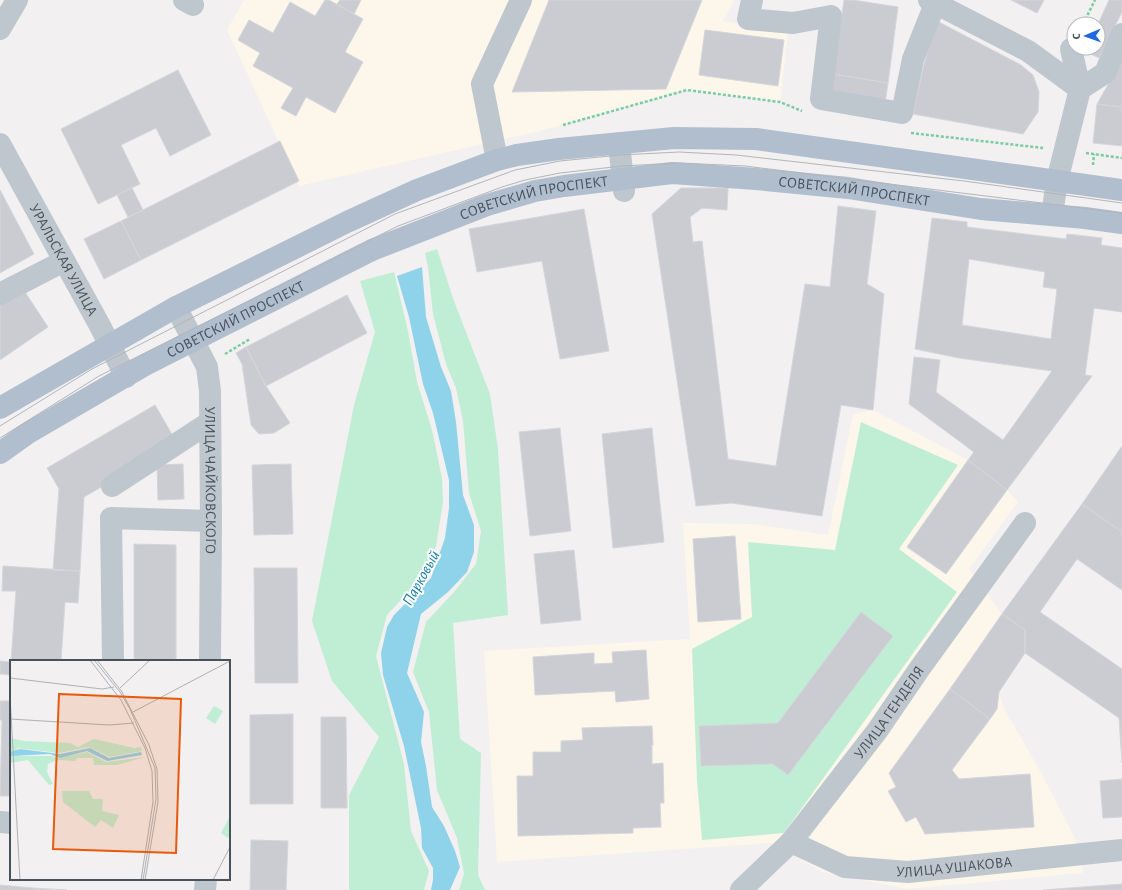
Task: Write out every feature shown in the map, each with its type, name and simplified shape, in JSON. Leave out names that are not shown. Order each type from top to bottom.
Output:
[{"type":"main road","points":[[0,408],[176,307],[354,219],[417,190],[497,160],[524,154],[674,138],[756,139],[1122,190]]},
{"type":"main road","name":"СОВЕТСКИЙ ПРОСПЕКТ","points":[[0,453],[28,434],[126,377],[193,341],[372,250],[487,206],[535,191],[564,186],[624,185],[672,173],[756,178],[848,188],[981,209],[1122,223]]},
{"type":"street","points":[[0,29],[17,0]]},
{"type":"street","points":[[497,160],[482,84],[521,0]]},
{"type":"street","points":[[750,9],[793,23],[831,16],[821,99],[902,113],[914,59],[932,2],[1028,51],[1080,89]]},
{"type":"street","points":[[1080,89],[1105,73],[1122,34]]},
{"type":"street","points":[[1052,215],[1057,181],[1080,89],[1073,56]]},
{"type":"street","points":[[619,143],[624,185]]},
{"type":"street","name":"УРАЛЬСКАЯ УЛИЦА","points":[[0,144],[126,377]]},
{"type":"street","points":[[0,294],[64,261]]},
{"type":"street","name":"УЛИЦА ЧАЙКОВСКОГО","points":[[176,307],[207,367],[210,392],[210,660]]},
{"type":"street","points":[[112,486],[210,422]]},
{"type":"street","points":[[113,660],[111,518],[211,520]]},
{"type":"street","name":"УЛИЦА ГЕНДЕЛЯ","points":[[741,890],[791,842],[877,731],[920,668],[1025,523]]},
{"type":"street","points":[[0,822],[10,823]]},
{"type":"street","name":"УЛИЦА УШАКОВА","points":[[791,842],[845,867],[908,872],[1122,850]]},
{"type":"street","points":[[205,890],[206,880]]},
{"type":"path","points":[[1087,16],[1095,0]]},
{"type":"shaded area","points":[[244,0],[734,0],[723,21],[788,32],[780,102],[686,90],[540,131],[299,186],[227,30]]},
{"type":"shaded area","points":[[873,410],[968,460],[1007,490],[1018,502],[969,569],[1002,614],[1025,630],[1025,653],[999,693],[1003,707],[1039,769],[1079,846],[1083,873],[907,889],[823,872],[770,843],[497,862],[484,651],[690,639],[683,523],[753,524],[828,535],[853,414]]},
{"type":"green space","points":[[437,249],[454,301],[490,394],[498,449],[508,615],[453,623],[460,739],[481,753],[478,875],[485,890],[459,890],[464,874],[457,838],[437,790],[429,712],[413,672],[426,622],[454,592],[476,564],[481,531],[469,493],[463,421],[456,388],[446,364],[433,314],[425,253]]},
{"type":"green space","points":[[394,272],[408,331],[417,382],[432,430],[442,478],[443,502],[436,546],[425,574],[387,615],[376,656],[404,764],[411,831],[429,871],[424,890],[349,890],[349,795],[379,737],[332,681],[312,621],[354,405],[375,332],[360,281]]},
{"type":"green space","points":[[861,422],[958,465],[899,549],[957,592],[784,833],[702,840],[697,781],[692,649],[752,617],[748,542],[835,550]]},
{"type":"water","points":[[422,267],[426,317],[441,367],[451,391],[456,422],[463,495],[474,525],[474,552],[467,572],[448,592],[421,614],[407,673],[424,712],[421,742],[432,807],[444,826],[460,867],[450,890],[431,890],[433,868],[422,848],[421,828],[404,746],[383,675],[381,653],[387,627],[394,615],[431,578],[445,538],[449,508],[449,480],[433,413],[423,384],[409,317],[397,276]]},
{"type":"building","points":[[325,0],[329,0],[363,19],[345,52],[363,62],[335,113],[306,97],[296,116],[281,108],[293,88],[253,66],[260,53],[238,40],[249,20],[273,33],[290,2],[315,16]]},
{"type":"building","points":[[340,0],[361,0],[354,14],[337,4]]},
{"type":"building","points":[[549,0],[702,0],[666,89],[512,92]]},
{"type":"building","points":[[844,0],[898,7],[888,83],[833,74]]},
{"type":"building","points":[[1011,0],[1044,0],[1037,13]]},
{"type":"building","points":[[1109,0],[1122,0],[1122,12],[1106,44],[1106,16],[1102,16]]},
{"type":"building","points":[[937,21],[1021,65],[1033,75],[1039,92],[1038,112],[1023,134],[913,114],[924,64]]},
{"type":"building","points":[[705,30],[784,40],[778,86],[699,75]]},
{"type":"building","points":[[1122,59],[1122,107],[1097,104],[1121,62]]},
{"type":"building","points":[[178,70],[211,135],[170,156],[156,128],[121,145],[140,184],[98,204],[61,129]]},
{"type":"building","points":[[833,74],[888,83],[885,104],[831,95]]},
{"type":"building","points":[[1097,104],[1122,107],[1122,146],[1093,143]]},
{"type":"building","points":[[280,141],[299,181],[141,260],[121,221]]},
{"type":"building","points":[[132,188],[143,210],[128,217],[117,195]]},
{"type":"building","points":[[681,188],[728,188],[727,210],[702,208],[690,217],[693,242],[702,241],[728,459],[776,466],[805,284],[830,287],[838,206],[876,211],[867,284],[884,294],[873,410],[841,405],[822,516],[731,503],[696,506],[652,214]]},
{"type":"building","points":[[0,190],[34,254],[0,273]]},
{"type":"building","points":[[584,209],[609,351],[560,359],[542,261],[477,272],[469,229]]},
{"type":"building","points":[[932,218],[967,222],[967,227],[1066,239],[1067,234],[1102,238],[1101,245],[1122,248],[1122,312],[1094,308],[1085,375],[1092,376],[1007,490],[968,460],[974,452],[909,404],[914,357],[940,360],[936,392],[1003,440],[1052,371],[959,358],[915,349]],"holes":[[[969,259],[1045,272],[1043,287],[1057,289],[1051,339],[962,325]]]},
{"type":"building","points":[[121,221],[141,260],[104,279],[84,239]]},
{"type":"building","points":[[23,289],[48,327],[0,360],[0,304]]},
{"type":"building","points":[[347,295],[367,333],[266,386],[246,347]]},
{"type":"building","points":[[246,347],[266,386],[290,423],[274,433],[259,434],[251,425],[242,364],[236,353]]},
{"type":"building","points":[[155,405],[177,443],[84,497],[80,571],[53,570],[59,489],[47,468]]},
{"type":"building","points":[[560,428],[571,531],[530,536],[519,432]]},
{"type":"building","points":[[652,428],[664,542],[613,548],[602,434]]},
{"type":"building","points":[[1122,446],[1122,532],[1082,504]]},
{"type":"building","points":[[968,460],[1007,490],[946,574],[907,547]]},
{"type":"building","points":[[183,464],[184,499],[158,500],[157,465]]},
{"type":"building","points":[[291,464],[293,534],[254,535],[252,465]]},
{"type":"building","points":[[1082,504],[1122,532],[1122,590],[1077,559],[1040,612],[1122,669],[1122,763],[1119,718],[1025,653],[1025,630],[1002,614]]},
{"type":"building","points":[[735,536],[741,619],[698,622],[693,539]]},
{"type":"building","points":[[134,544],[176,545],[176,660],[134,660]]},
{"type":"building","points":[[574,550],[581,620],[541,624],[534,554]]},
{"type":"building","points":[[3,566],[80,571],[78,603],[65,602],[61,660],[11,660],[16,591],[2,591]]},
{"type":"building","points":[[254,568],[297,568],[298,683],[255,683]]},
{"type":"building","points":[[861,612],[893,636],[788,775],[773,764],[701,766],[699,726],[778,723]]},
{"type":"building","points":[[1002,614],[1025,630],[1025,653],[999,692],[997,709],[990,719],[950,689]]},
{"type":"building","points":[[646,650],[649,699],[616,702],[615,691],[535,695],[533,657],[594,653],[594,664],[613,663],[612,652]]},
{"type":"building","points":[[0,661],[10,662],[10,675],[0,674]]},
{"type":"building","points":[[950,689],[990,719],[952,770],[959,779],[1030,774],[1034,827],[925,834],[916,817],[906,822],[888,791],[896,787],[889,773]]},
{"type":"building","points":[[0,701],[10,701],[10,796],[0,796],[2,720],[0,720]]},
{"type":"building","points":[[293,714],[293,804],[250,804],[250,715]]},
{"type":"building","points":[[321,717],[346,717],[347,808],[321,808]]},
{"type":"building","points":[[652,726],[652,764],[663,763],[664,803],[660,803],[661,827],[633,828],[633,833],[518,836],[517,776],[533,776],[533,752],[561,752],[561,741],[583,740],[582,728]]},
{"type":"building","points":[[1122,779],[1122,817],[1103,818],[1100,781]]},
{"type":"building","points":[[251,840],[288,841],[286,890],[250,890]]},
{"type":"building","points":[[1122,884],[1122,890],[1043,890]]},
{"type":"building","points":[[0,885],[33,888],[67,890],[0,890]]},
{"type":"tram line","points":[[0,426],[92,369],[395,214],[515,170],[560,161],[620,155],[679,152],[736,155],[964,181],[1122,203]]},
{"type":"tram line","points":[[0,438],[99,376],[398,226],[502,187],[525,180],[560,173],[622,166],[680,163],[745,166],[1122,213]]},
{"type":"water label","name":"Парковый","points":[[421,578]]}]
